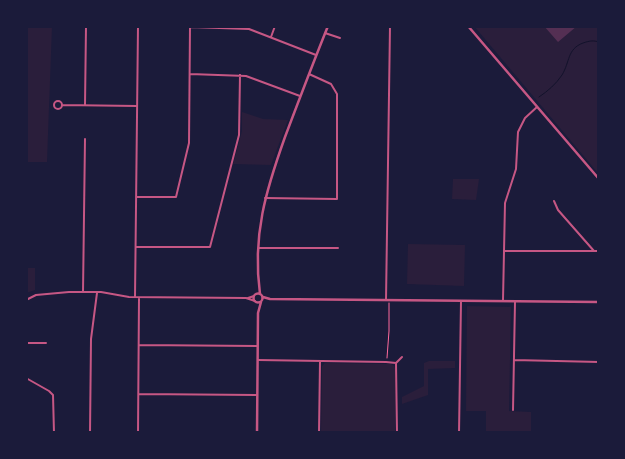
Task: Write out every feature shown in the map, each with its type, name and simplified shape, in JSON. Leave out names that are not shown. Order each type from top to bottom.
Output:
[{"type":"street","points":[[85,105],[86,26]]},
{"type":"street","points":[[135,297],[138,26]]},
{"type":"street","points":[[271,37],[275,26]]},
{"type":"street","points":[[257,433],[260,226],[265,198],[300,96],[328,26]]},
{"type":"street","points":[[388,300],[390,26]]},
{"type":"street","points":[[468,26],[599,180]]},
{"type":"street","points":[[136,197],[176,197],[188,146],[190,27],[247,28],[316,55]]},
{"type":"street","points":[[326,33],[340,38]]},
{"type":"street","points":[[190,74],[252,77],[300,96]]},
{"type":"street","points":[[265,198],[337,199],[337,94],[331,84],[309,74]]},
{"type":"street","points":[[136,247],[210,247],[239,136],[240,75]]},
{"type":"street","points":[[62,104],[138,106]]},
{"type":"street","points":[[503,301],[505,203],[516,167],[517,134],[525,118],[537,106]]},
{"type":"street","points":[[83,292],[85,139]]},
{"type":"street","points":[[554,201],[558,210],[594,251]]},
{"type":"street","points":[[259,248],[338,248]]},
{"type":"street","points":[[504,251],[599,252]]},
{"type":"street","points":[[27,299],[56,292],[97,292],[135,297],[599,302]]},
{"type":"street","points":[[90,433],[91,336],[97,292]]},
{"type":"street","points":[[138,433],[139,297]]},
{"type":"street","points":[[246,298],[258,298]]},
{"type":"street","points":[[459,433],[461,301]]},
{"type":"street","points":[[513,410],[515,302]]},
{"type":"street","points":[[26,343],[46,343]]},
{"type":"street","points":[[139,345],[258,346]]},
{"type":"street","points":[[397,433],[396,363],[402,357]]},
{"type":"street","points":[[258,360],[396,363]]},
{"type":"street","points":[[514,360],[599,362]]},
{"type":"street","points":[[319,433],[320,361]]},
{"type":"street","points":[[26,378],[53,395],[54,433]]},
{"type":"street","points":[[139,394],[257,395]]},
{"type":"path","points":[[386,362],[389,331],[388,300]]},
{"type":"shaded area","points":[[26,26],[52,26],[47,162],[26,162]]},
{"type":"shaded area","points":[[474,26],[599,26],[598,173]]},
{"type":"shaded area","points":[[242,112],[263,119],[288,120],[271,165],[233,164],[242,131]]},
{"type":"shaded area","points":[[453,179],[479,179],[476,200],[452,199]]},
{"type":"shaded area","points":[[408,244],[465,245],[464,286],[407,284]]},
{"type":"shaded area","points":[[26,268],[35,268],[35,290],[26,293]]},
{"type":"shaded area","points":[[467,306],[511,307],[509,411],[531,412],[531,433],[486,433],[486,411],[466,411]]},
{"type":"shaded area","points":[[429,361],[455,361],[455,368],[428,369],[428,395],[402,404],[402,397],[424,386],[424,363]]},
{"type":"shaded area","points":[[325,363],[391,364],[394,366],[396,370],[395,433],[321,433],[322,366]]},
{"type":"building","points":[[544,26],[577,26],[558,42]]},
{"type":"waterway","points":[[539,97],[560,78],[574,49],[583,43],[599,42]]}]
